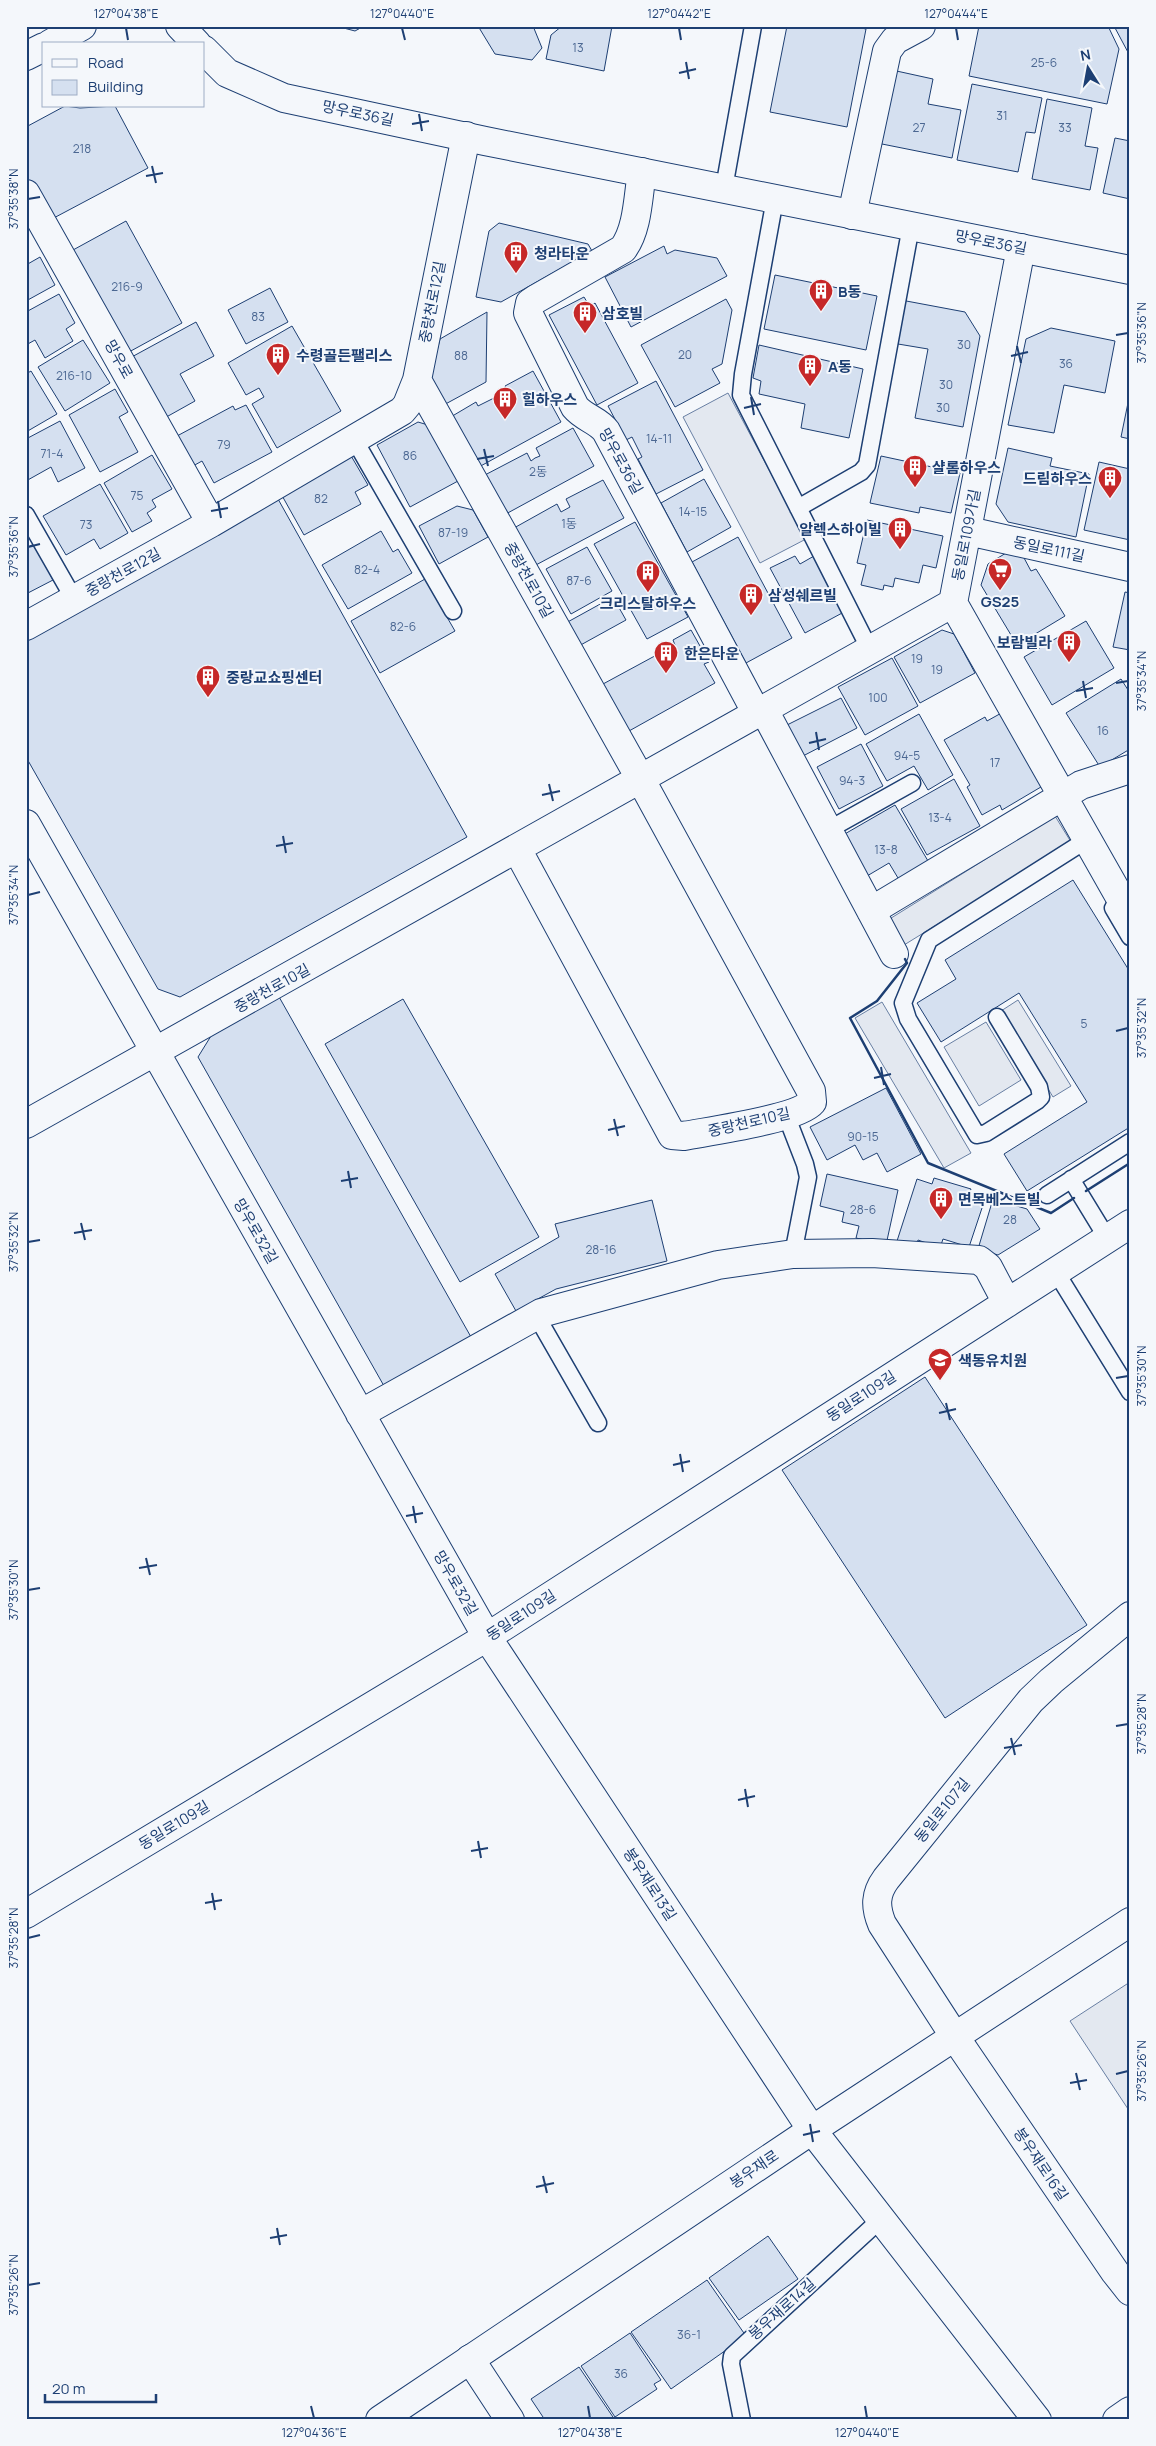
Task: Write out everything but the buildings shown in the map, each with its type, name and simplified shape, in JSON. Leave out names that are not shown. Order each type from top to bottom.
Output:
[{"type":"street","points":[[54,42],[82,26]]},
{"type":"street","points":[[180,26],[195,42]]},
{"type":"street","points":[[852,215],[887,51],[895,40],[922,26]]},
{"type":"street","points":[[26,56],[42,48]]},
{"type":"street","name":"망우로36길","points":[[205,51],[226,73],[284,98],[1130,270]]},
{"type":"street","name":"중랑천로12길","points":[[26,626],[211,523],[402,411],[407,405],[417,380],[466,136]]},
{"type":"street","name":"망우로36길","points":[[642,172],[632,227],[628,241],[623,249],[530,303],[528,313],[575,407],[580,413],[599,423],[606,431],[760,712]]},
{"type":"street","name":"망우로","points":[[26,194],[211,523]]},
{"type":"street","name":"동일로109가길","points":[[953,603],[1022,248]]},
{"type":"street","name":"중랑천로10길","points":[[417,380],[641,780],[811,1091],[812,1102],[808,1107],[786,1115],[684,1136],[672,1135],[517,849]]},
{"type":"street","name":"동일로111길","points":[[968,532],[1130,567]]},
{"type":"street","points":[[953,603],[1062,797],[1082,843],[1130,915]]},
{"type":"street","name":"중랑천로10길","points":[[26,1124],[155,1054],[953,603]]},
{"type":"street","points":[[760,712],[828,830],[894,954]]},
{"type":"street","points":[[871,911],[1087,782],[1130,769]]},
{"type":"street","name":"망우로32길","points":[[26,824],[487,1637]]},
{"type":"street","name":"동일로109길","points":[[26,1914],[487,1637],[1119,1231]]},
{"type":"street","points":[[360,1414],[536,1315],[730,1262],[793,1254],[877,1253],[979,1260],[988,1267],[1007,1303]]},
{"type":"street","name":"동일로107길","points":[[955,2037],[882,1924],[877,1912],[876,1900],[880,1887],[1031,1700],[1130,1616]]},
{"type":"street","name":"봉우재로13길","points":[[487,1637],[812,2130]]},
{"type":"street","name":"봉우재로","points":[[380,2420],[812,2130],[1130,1922]]},
{"type":"street","name":"봉우재로16길","points":[[955,2037],[1115,2272],[1130,2290]]},
{"type":"street","points":[[812,2130],[1038,2420]]},
{"type":"street","points":[[470,2359],[510,2420]]},
{"type":"street","points":[[1117,2420],[1130,2410]]},
{"type":"lane","points":[[724,188],[753,26]]},
{"type":"lane","points":[[775,199],[743,374],[741,395],[870,650]]},
{"type":"lane","points":[[798,508],[861,472],[867,465],[911,226]]},
{"type":"lane","points":[[354,439],[453,611]]},
{"type":"lane","name":"중랑천로12길","points":[[26,515],[74,599]]},
{"type":"lane","points":[[828,830],[912,783]]},
{"type":"lane","points":[[997,1017],[1038,1087],[1040,1097],[1037,1101],[986,1133],[977,1135],[908,1019],[903,1003],[929,940],[1082,843],[1130,937]]},
{"type":"lane","points":[[786,1115],[805,1164],[808,1177],[793,1254]]},
{"type":"lane","points":[[1047,1195],[1130,1142]]},
{"type":"lane","points":[[1070,1179],[1119,1231]]},
{"type":"lane","points":[[1056,1272],[1130,1392]]},
{"type":"lane","points":[[536,1315],[598,1423]]},
{"type":"lane","name":"봉우재로14길","points":[[742,2420],[731,2364],[732,2356],[881,2219]]},
{"type":"shaded area","points":[[728,393],[806,539],[760,563],[683,417]]},
{"type":"shaded area","points":[[1055,816],[1071,842],[904,945],[888,920]]},
{"type":"shaded area","points":[[1018,1000],[1071,1086],[1053,1097],[1001,1011]]},
{"type":"shaded area","points":[[882,1002],[971,1153],[944,1168],[855,1018]]},
{"type":"shaded area","points":[[986,1022],[1021,1080],[979,1106],[944,1047]]},
{"type":"shaded area","points":[[1130,1982],[1130,2112],[1070,2021]]},
{"type":"wall","points":[[905,959],[907,963],[877,1001],[850,1018],[928,1163],[1051,1213],[1074,1198]]},
{"type":"wall","points":[[1086,1191],[1130,1163]]},
{"type":"place","name":"청라타운","points":[[516,274]]},
{"type":"place","name":"B동","points":[[821,312]]},
{"type":"place","name":"삼호빌","points":[[585,334]]},
{"type":"place","name":"수령골든팰리스","points":[[278,376]]},
{"type":"place","name":"A동","points":[[810,387]]},
{"type":"place","name":"힐하우스","points":[[505,420]]},
{"type":"place","name":"샬롬하우스","points":[[915,488]]},
{"type":"place","name":"드림하우스","points":[[1110,499]]},
{"type":"place","name":"알렉스하이빌","points":[[900,550]]},
{"type":"place","name":"GS25","points":[[1000,591]]},
{"type":"place","name":"크리스탈하우스","points":[[648,593]]},
{"type":"place","name":"삼성쉐르빌","points":[[751,616]]},
{"type":"place","name":"보람빌라","points":[[1069,663]]},
{"type":"place","name":"한은타운","points":[[666,674]]},
{"type":"place","name":"중랑교쇼핑센터","points":[[208,698]]},
{"type":"place","name":"면목베스트빌","points":[[941,1220]]},
{"type":"place","name":"색동유치원","points":[[940,1381]]}]
